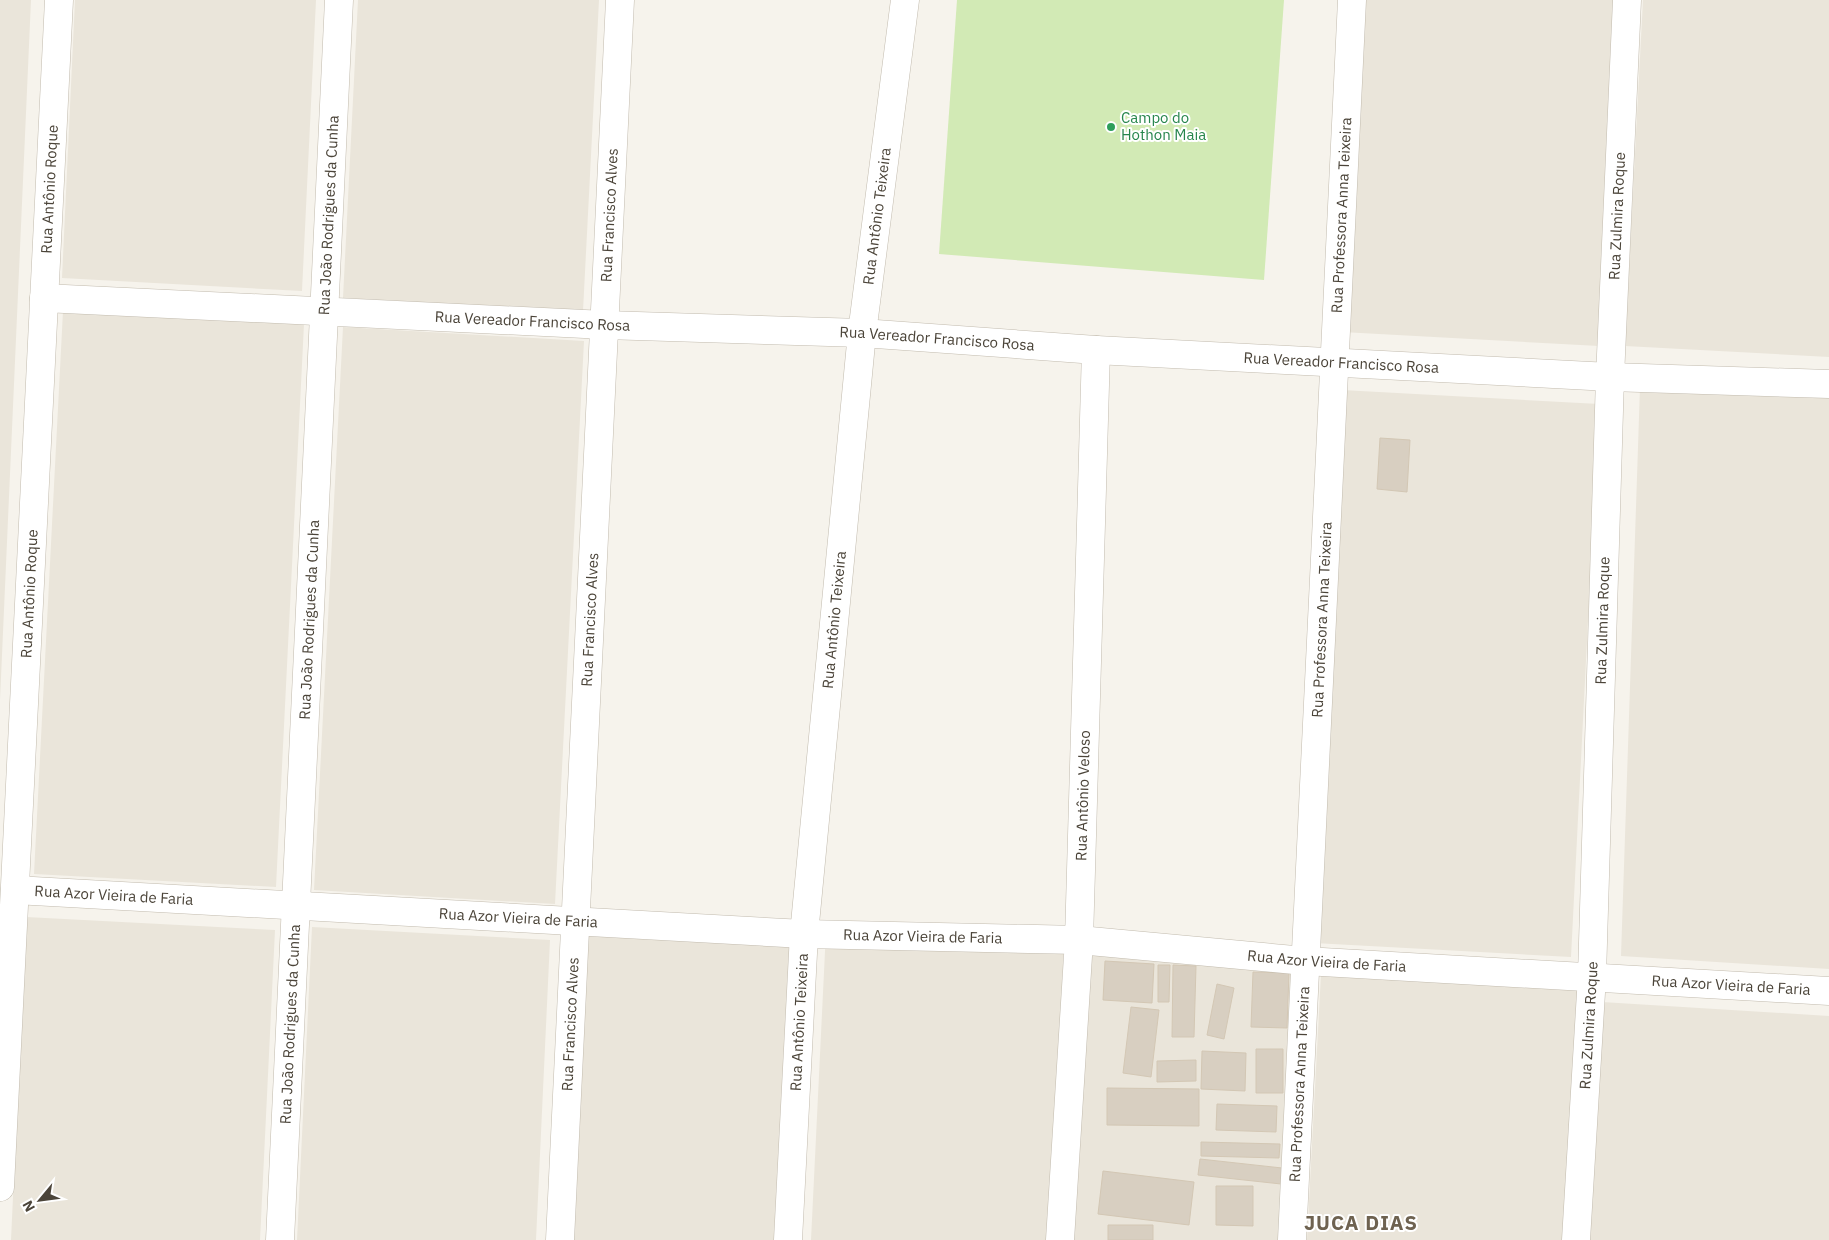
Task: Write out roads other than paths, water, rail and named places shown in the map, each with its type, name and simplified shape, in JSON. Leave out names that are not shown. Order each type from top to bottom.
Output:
[{"type":"street","name":"Rua Antônio Roque","points":[[0,1187],[4,1029],[15,890],[11,756],[44,298],[58,0]]},
{"type":"street","name":"Rua João Rodrigues da Cunha","points":[[280,1240],[339,0]]},
{"type":"street","name":"Rua Francisco Alves","points":[[560,1240],[620,0]]},
{"type":"street","name":"Rua Antônio Teixeira","points":[[788,1240],[804,934],[862,333],[905,0]]},
{"type":"street","name":"Rua Professora Anna Teixeira","points":[[1292,1240],[1352,0]]},
{"type":"street","name":"Rua Zulmira Roque","points":[[1576,1240],[1592,976],[1610,377],[1627,0]]},
{"type":"street","name":"Rua Vereador Francisco Rosa","points":[[44,298],[605,326],[862,333],[1096,350],[1334,363],[1610,377],[1829,384]]},
{"type":"street","name":"Rua Antônio Veloso","points":[[1060,1240],[1079,940],[1096,350]]},
{"type":"street","name":"Rua Azor Vieira de Faria","points":[[15,890],[804,934],[1079,940],[1305,961],[1829,991]]},
{"type":"place","name":"Campo do Hothon Maia","points":[[1111,127]]},
{"type":"district","name":"JUCA DIAS","points":[[1361,1223]]}]
